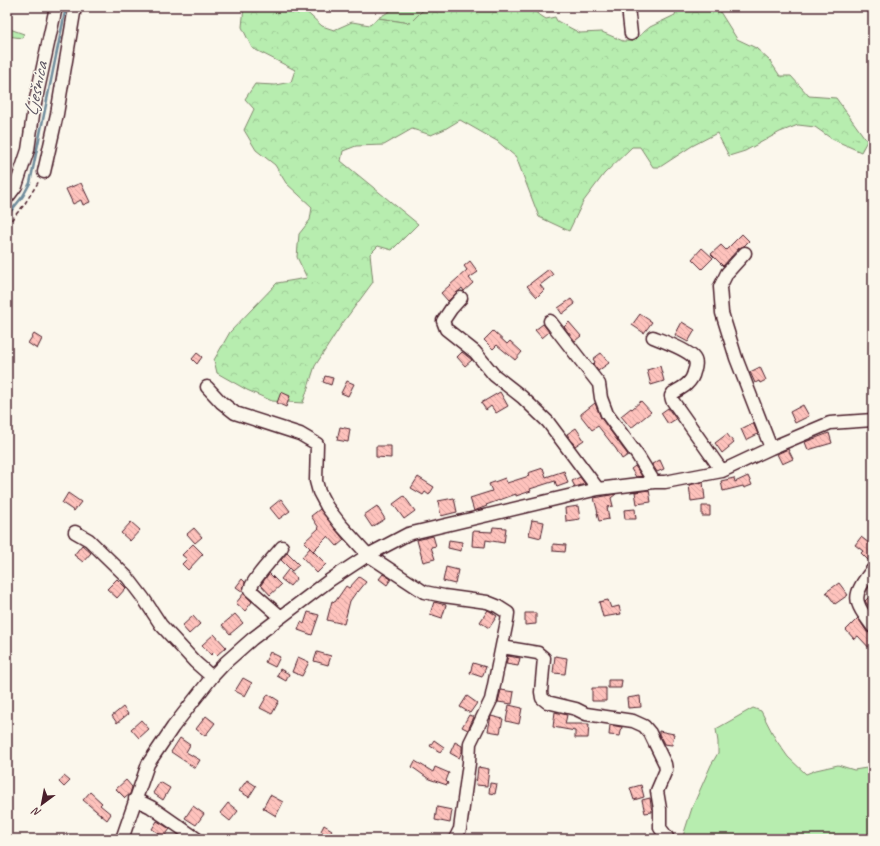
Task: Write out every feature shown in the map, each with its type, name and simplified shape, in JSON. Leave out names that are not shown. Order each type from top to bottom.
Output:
[{"type":"street","points":[[7,198],[16,186],[28,150],[34,108],[56,7]]},
{"type":"street","points":[[44,172],[56,114],[74,7]]},
{"type":"street","points":[[628,7],[631,34]]},
{"type":"street","points":[[745,253],[727,273],[720,287],[722,313],[736,358],[771,448]]},
{"type":"street","points":[[461,298],[450,309],[443,321],[446,329],[475,352],[494,375],[522,397],[548,422],[598,489]]},
{"type":"street","points":[[550,321],[599,384],[601,398],[607,414],[638,456],[654,482]]},
{"type":"street","points":[[653,337],[693,357],[696,363],[693,377],[682,388],[672,393],[672,400],[722,471]]},
{"type":"street","points":[[207,387],[235,413],[300,434],[317,444],[316,481],[319,492],[327,507],[340,524],[368,555],[424,592],[487,602],[508,613],[508,621],[491,700],[470,743],[469,763],[460,829],[455,839]]},
{"type":"street","points":[[122,839],[148,764],[173,727],[212,677],[226,662],[252,639],[330,580],[368,555],[408,534],[598,489],[665,482],[722,471],[830,423],[873,420]]},
{"type":"street","points":[[75,532],[89,540],[128,578],[161,625],[195,662],[212,677]]},
{"type":"street","points":[[281,617],[250,590],[255,580],[282,547]]},
{"type":"street","points":[[873,569],[857,595],[857,604],[873,627]]},
{"type":"street","points":[[502,647],[538,653],[544,658],[541,692],[542,698],[547,702],[576,709],[586,714],[633,721],[644,726],[650,733],[665,764],[666,770],[657,791],[660,809],[660,828],[667,837]]},
{"type":"street","points":[[135,799],[151,807],[197,839]]},
{"type":"path","points":[[7,225],[24,205],[44,172]]},
{"type":"green space","points":[[244,7],[301,7],[322,26],[334,30],[352,22],[370,25],[378,18],[410,23],[428,7],[530,7],[546,19],[555,17],[557,21],[580,33],[602,32],[623,41],[633,41],[650,27],[675,15],[676,11],[674,7],[717,7],[737,39],[756,48],[770,61],[780,76],[791,76],[809,96],[836,98],[867,141],[861,152],[832,139],[815,127],[798,125],[780,132],[745,151],[729,156],[717,133],[692,146],[660,167],[653,167],[640,147],[632,147],[604,174],[583,202],[569,231],[539,217],[516,157],[497,141],[460,120],[431,135],[412,129],[384,145],[356,146],[343,151],[341,161],[418,224],[392,250],[378,246],[370,254],[373,282],[342,324],[315,366],[303,403],[272,401],[247,390],[217,373],[214,360],[230,332],[277,283],[307,278],[297,257],[299,234],[310,220],[312,207],[286,183],[275,165],[256,150],[244,130],[254,109],[245,99],[255,84],[275,85],[291,82],[295,70],[252,48],[242,27]]},
{"type":"green space","points":[[397,7],[428,7],[410,23],[378,18]]},
{"type":"green space","points":[[7,28],[24,34],[22,38],[7,36]]},
{"type":"green space","points":[[753,708],[761,711],[776,740],[788,757],[806,774],[838,765],[854,770],[873,767],[873,839],[682,839],[692,808],[718,753],[716,729]]},
{"type":"building","points":[[81,183],[90,202],[83,205],[81,200],[73,204],[66,189]]},
{"type":"building","points":[[742,234],[749,241],[744,246],[739,248],[723,266],[711,254],[721,245],[726,250]]},
{"type":"building","points":[[702,248],[713,258],[702,269],[692,259]]},
{"type":"building","points":[[470,261],[478,272],[469,278],[473,283],[464,291],[462,288],[448,301],[441,293],[467,270],[464,266]]},
{"type":"building","points":[[549,269],[553,275],[540,285],[544,290],[537,297],[527,286]]},
{"type":"building","points":[[571,299],[575,304],[562,314],[558,308]]},
{"type":"building","points":[[640,314],[652,322],[644,333],[632,325]]},
{"type":"building","points":[[569,322],[581,336],[575,341],[564,327]]},
{"type":"building","points":[[682,322],[695,330],[688,342],[675,335]]},
{"type":"building","points":[[543,324],[549,332],[542,338],[535,330]]},
{"type":"building","points":[[493,331],[507,344],[510,341],[522,352],[515,360],[497,345],[493,349],[484,340]]},
{"type":"building","points":[[34,334],[42,339],[37,349],[28,343]]},
{"type":"building","points":[[462,352],[472,360],[465,366],[457,357]]},
{"type":"building","points":[[197,353],[202,357],[197,364],[192,359]]},
{"type":"building","points":[[601,353],[609,363],[598,371],[593,364],[595,362],[593,359]]},
{"type":"building","points":[[660,366],[664,381],[651,385],[647,370]]},
{"type":"building","points":[[760,367],[766,380],[760,383],[759,381],[755,383],[750,372]]},
{"type":"building","points":[[325,376],[333,378],[331,385],[323,382]]},
{"type":"building","points":[[347,381],[354,384],[348,396],[341,393]]},
{"type":"building","points":[[281,392],[290,396],[286,407],[277,403]]},
{"type":"building","points":[[500,392],[508,406],[496,413],[491,406],[486,410],[481,403]]},
{"type":"building","points":[[641,401],[651,412],[631,428],[621,416]]},
{"type":"building","points":[[595,403],[601,418],[628,455],[622,459],[598,426],[592,430],[581,416],[581,414]]},
{"type":"building","points":[[803,405],[809,416],[795,423],[790,412]]},
{"type":"building","points":[[668,408],[676,419],[668,424],[661,413]]},
{"type":"building","points":[[753,423],[758,434],[746,440],[741,429]]},
{"type":"building","points":[[340,427],[350,429],[348,442],[337,440]]},
{"type":"building","points":[[576,428],[584,440],[575,446],[567,434]]},
{"type":"building","points":[[829,433],[832,443],[808,450],[805,442]]},
{"type":"building","points":[[727,434],[734,443],[722,453],[715,443]]},
{"type":"building","points":[[376,446],[391,446],[391,458],[376,457]]},
{"type":"building","points":[[788,449],[793,459],[782,464],[777,454]]},
{"type":"building","points":[[660,460],[664,469],[657,472],[652,464]]},
{"type":"building","points":[[635,466],[642,476],[636,477],[631,469]]},
{"type":"building","points":[[543,468],[546,477],[564,471],[568,483],[557,487],[555,481],[530,489],[531,491],[516,496],[516,494],[486,505],[487,506],[474,511],[470,498],[492,491],[489,484],[505,478],[507,483],[529,476],[528,473]]},
{"type":"building","points":[[748,476],[752,485],[744,488],[743,486],[723,491],[721,481],[734,478],[735,482]]},
{"type":"building","points":[[418,477],[434,487],[429,495],[425,492],[423,495],[411,488]]},
{"type":"building","points":[[580,477],[585,484],[575,487],[572,481]]},
{"type":"building","points":[[703,482],[705,499],[691,501],[689,485]]},
{"type":"building","points":[[649,490],[651,502],[637,504],[635,492]]},
{"type":"building","points":[[68,493],[81,502],[74,511],[62,503]]},
{"type":"building","points":[[616,494],[611,498],[613,506],[607,507],[609,519],[599,521],[594,498]]},
{"type":"building","points":[[404,496],[415,511],[404,519],[393,504]]},
{"type":"building","points":[[454,498],[457,512],[441,516],[438,501]]},
{"type":"building","points":[[281,499],[290,511],[279,519],[270,508]]},
{"type":"building","points":[[377,506],[385,519],[372,527],[364,515]]},
{"type":"building","points":[[578,506],[580,519],[566,521],[565,508]]},
{"type":"building","points":[[702,506],[710,506],[710,516],[702,516]]},
{"type":"building","points":[[320,509],[344,540],[337,546],[328,536],[313,551],[304,542],[319,528],[311,516]]},
{"type":"building","points":[[635,509],[636,519],[625,519],[624,510]]},
{"type":"building","points":[[532,520],[544,522],[541,538],[529,535]]},
{"type":"building","points":[[131,522],[140,530],[130,541],[121,533]]},
{"type":"building","points":[[493,527],[506,528],[504,543],[486,540],[485,547],[472,546],[473,531],[492,532]]},
{"type":"building","points":[[194,528],[202,537],[195,543],[187,534]]},
{"type":"building","points":[[433,536],[436,546],[431,547],[435,559],[423,562],[417,540]]},
{"type":"building","points":[[861,537],[873,546],[873,559],[870,562],[861,553],[863,551],[855,545]]},
{"type":"building","points":[[449,540],[462,542],[461,551],[448,548]]},
{"type":"building","points":[[193,544],[203,554],[188,570],[182,564],[187,559],[182,555]]},
{"type":"building","points":[[553,544],[566,545],[565,552],[553,551]]},
{"type":"building","points":[[82,545],[91,553],[83,562],[74,555]]},
{"type":"building","points":[[310,548],[326,564],[317,573],[302,557]]},
{"type":"building","points":[[287,553],[299,565],[292,571],[281,560]]},
{"type":"building","points":[[446,567],[458,570],[455,584],[443,581]]},
{"type":"building","points":[[288,570],[297,578],[290,586],[281,579]]},
{"type":"building","points":[[269,573],[281,585],[270,595],[261,585]]},
{"type":"building","points":[[383,574],[391,579],[387,585],[379,579]]},
{"type":"building","points":[[359,577],[366,582],[350,601],[344,624],[327,620],[332,601],[335,602],[346,586],[349,588]]},
{"type":"building","points":[[117,579],[126,588],[117,598],[107,589]]},
{"type":"building","points":[[242,579],[245,582],[243,592],[236,587]]},
{"type":"building","points":[[839,583],[848,595],[835,604],[826,592]]},
{"type":"building","points":[[244,593],[252,602],[245,611],[236,603]]},
{"type":"building","points":[[873,593],[873,613],[865,601]]},
{"type":"building","points":[[608,600],[611,608],[619,606],[621,614],[603,617],[599,602]]},
{"type":"building","points":[[434,602],[446,605],[442,618],[430,614]]},
{"type":"building","points":[[488,610],[497,616],[489,628],[480,622]]},
{"type":"building","points":[[308,612],[319,615],[312,635],[298,630],[301,622],[304,624]]},
{"type":"building","points":[[525,613],[536,613],[536,624],[525,625]]},
{"type":"building","points":[[235,614],[243,623],[230,634],[222,625]]},
{"type":"building","points":[[193,616],[200,624],[189,634],[182,626]]},
{"type":"building","points":[[858,618],[867,632],[873,634],[873,652],[858,636],[854,639],[846,630]]},
{"type":"building","points":[[214,634],[226,647],[217,655],[214,652],[211,655],[202,645]]},
{"type":"building","points":[[270,652],[280,657],[275,667],[265,662]]},
{"type":"building","points":[[317,652],[331,656],[328,665],[314,661]]},
{"type":"building","points":[[508,656],[520,658],[518,666],[506,664]]},
{"type":"building","points":[[555,656],[567,658],[565,674],[553,673]]},
{"type":"building","points":[[298,657],[309,662],[302,676],[292,672]]},
{"type":"building","points":[[473,663],[486,667],[482,677],[470,673]]},
{"type":"building","points":[[280,669],[289,674],[286,681],[277,676]]},
{"type":"building","points":[[243,678],[252,683],[245,696],[235,691]]},
{"type":"building","points":[[608,680],[622,680],[621,688],[608,688]]},
{"type":"building","points":[[592,688],[606,688],[606,701],[592,701]]},
{"type":"building","points":[[501,690],[514,692],[512,704],[498,702]]},
{"type":"building","points":[[268,694],[279,701],[272,714],[260,708]]},
{"type":"building","points":[[467,696],[477,703],[470,713],[460,707]]},
{"type":"building","points":[[640,696],[641,707],[628,708],[627,698]]},
{"type":"building","points":[[509,705],[522,708],[519,724],[506,721]]},
{"type":"building","points":[[123,707],[128,714],[117,723],[112,716]]},
{"type":"building","points":[[555,712],[567,715],[565,724],[589,724],[588,738],[575,738],[575,731],[553,727]]},
{"type":"building","points":[[469,715],[474,717],[468,730],[462,727]]},
{"type":"building","points":[[206,716],[215,723],[205,736],[196,729]]},
{"type":"building","points":[[491,716],[503,719],[500,733],[488,731]]},
{"type":"building","points":[[141,720],[149,729],[139,738],[131,729]]},
{"type":"building","points":[[610,725],[622,727],[620,736],[609,735]]},
{"type":"building","points":[[659,731],[674,734],[672,745],[664,744]]},
{"type":"building","points":[[180,738],[190,745],[186,752],[200,760],[195,768],[171,752]]},
{"type":"building","points":[[434,740],[444,747],[440,752],[430,746]]},
{"type":"building","points":[[455,742],[462,746],[462,752],[459,758],[450,753]]},
{"type":"building","points":[[415,761],[433,772],[435,767],[449,773],[446,781],[448,783],[447,785],[429,779],[412,767]]},
{"type":"building","points":[[478,767],[489,769],[487,786],[476,785]]},
{"type":"building","points":[[64,776],[70,781],[64,787],[59,782]]},
{"type":"building","points":[[126,780],[132,787],[130,794],[125,798],[116,789]]},
{"type":"building","points":[[247,780],[256,786],[249,797],[239,791]]},
{"type":"building","points":[[160,782],[170,788],[163,800],[153,793]]},
{"type":"building","points":[[490,783],[497,784],[495,794],[489,793]]},
{"type":"building","points":[[641,785],[644,797],[634,800],[630,788]]},
{"type":"building","points":[[90,792],[102,803],[100,805],[111,814],[107,820],[83,800]]},
{"type":"building","points":[[270,795],[283,802],[276,816],[263,808]]},
{"type":"building","points":[[650,798],[652,812],[645,813],[642,800]]},
{"type":"building","points":[[228,803],[238,811],[230,821],[220,813]]},
{"type":"building","points":[[193,806],[204,814],[196,825],[185,818]]},
{"type":"building","points":[[437,807],[452,810],[450,823],[435,820]]},
{"type":"building","points":[[157,821],[170,829],[164,837],[152,829]]},
{"type":"building","points":[[324,825],[332,830],[328,836],[321,831]]},
{"type":"waterway","name":"Lješnica","points":[[7,216],[23,196],[30,183],[66,7]]}]
